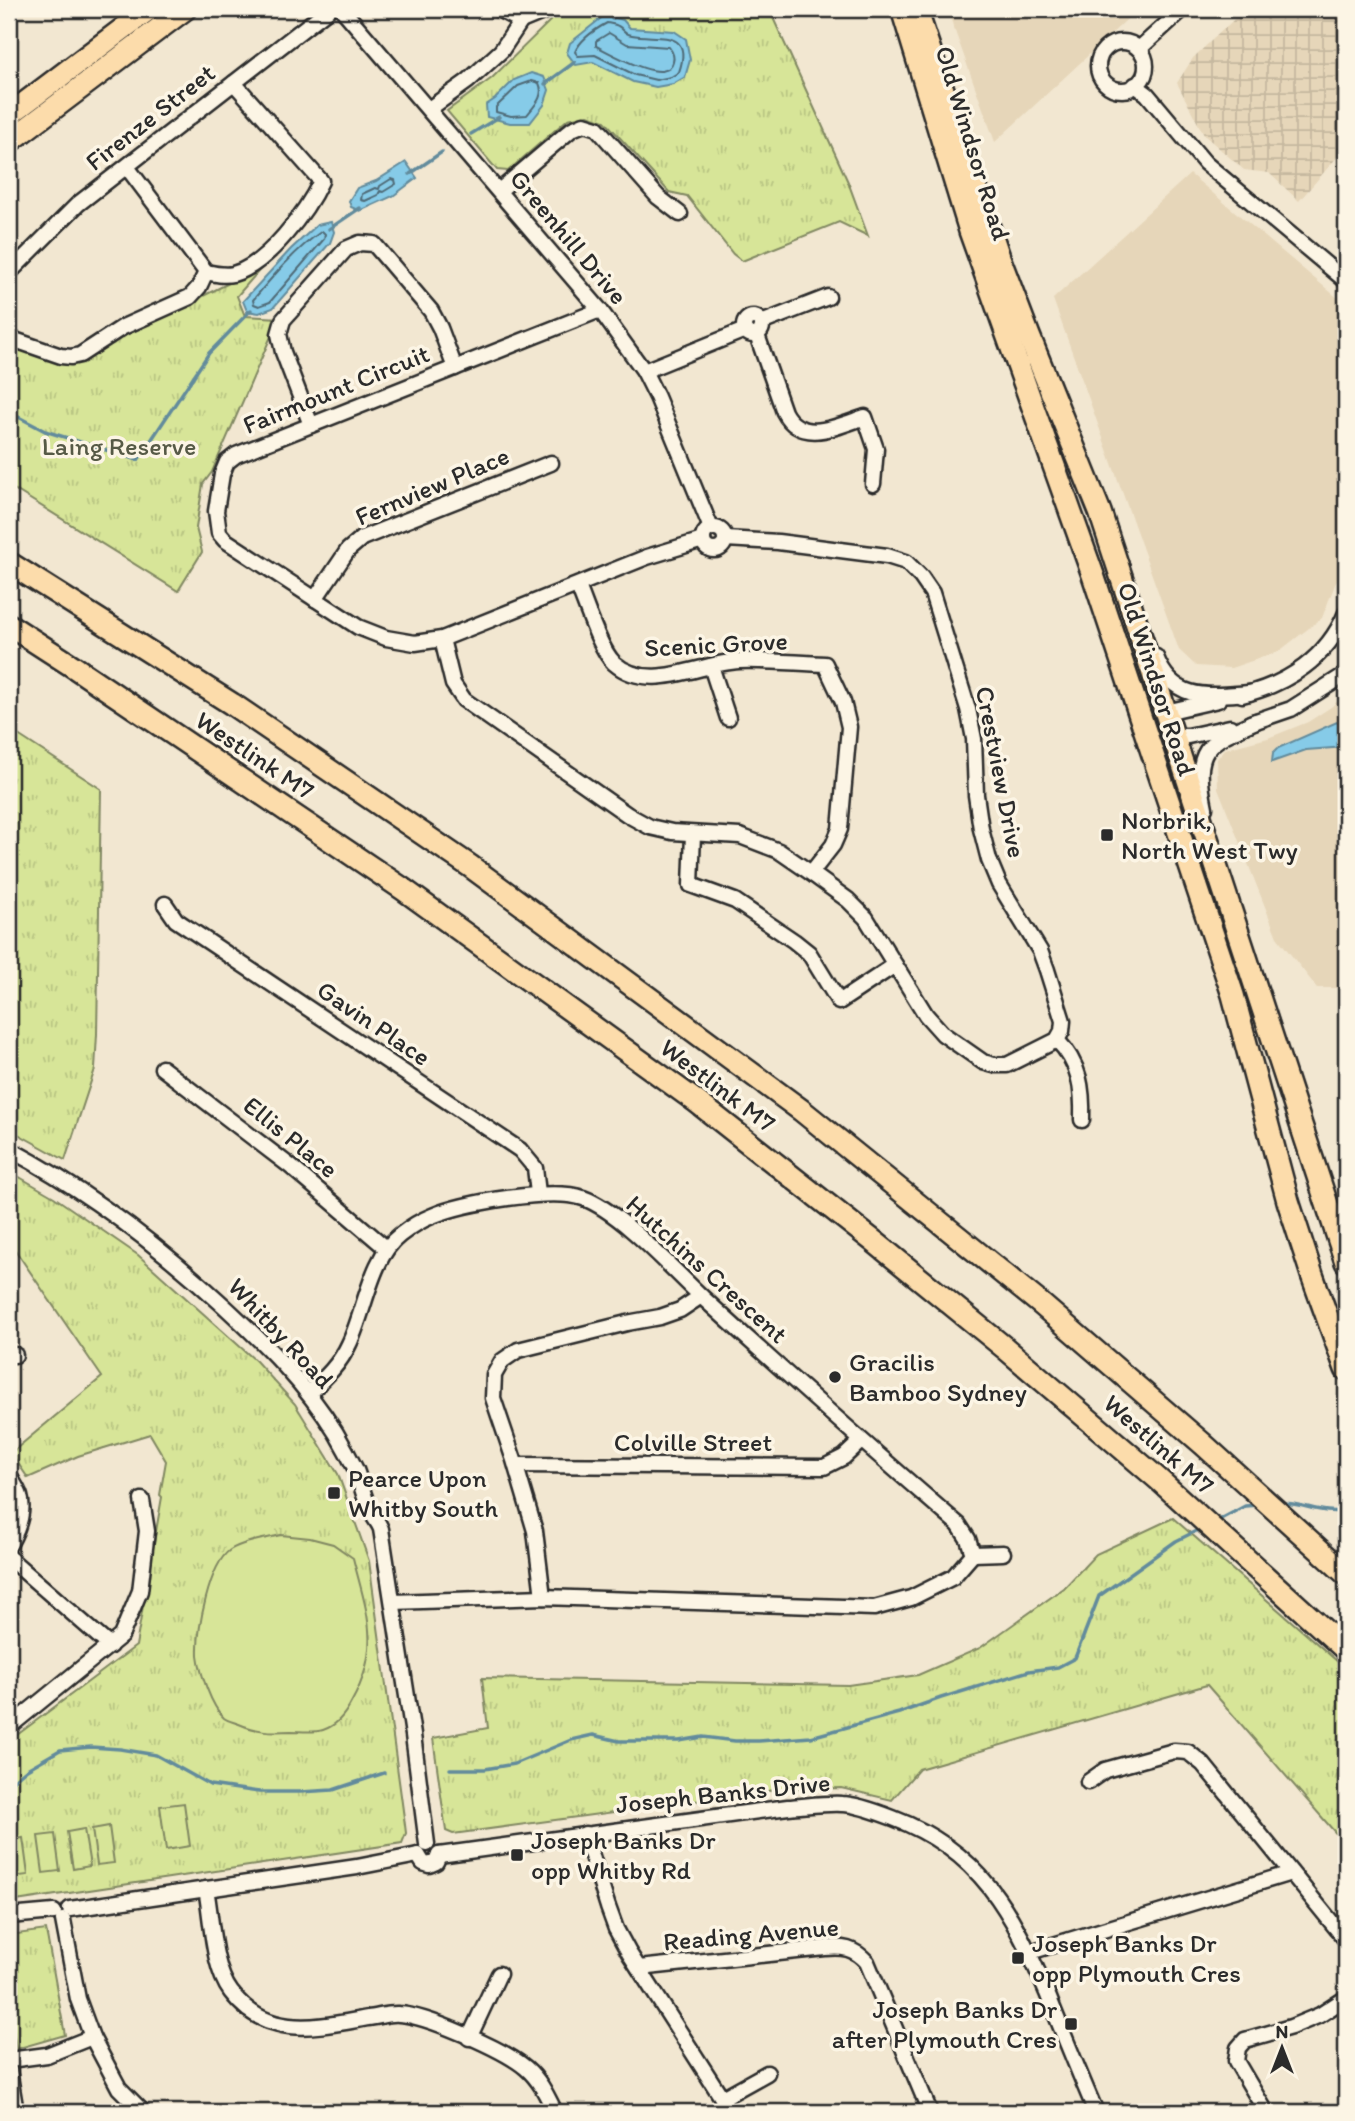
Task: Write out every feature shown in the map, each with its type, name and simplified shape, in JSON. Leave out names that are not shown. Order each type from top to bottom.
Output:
[{"type":"highway","points":[[9,115],[149,9]]},
{"type":"highway","points":[[9,142],[185,9]]},
{"type":"highway","points":[[887,9],[947,127]]},
{"type":"highway","name":"Old Windsor Road","points":[[902,9],[1100,512],[1346,1262]]},
{"type":"highway","name":"Old Windsor Road","points":[[916,9],[947,127],[970,231],[1077,530],[1233,995],[1288,1201],[1346,1370]]},
{"type":"highway","points":[[925,9],[937,49],[947,127]]},
{"type":"highway","name":"Westlink M7","points":[[9,563],[232,704],[470,866],[800,1110],[1041,1304],[1203,1444],[1346,1574]]},
{"type":"highway","name":"Westlink M7","points":[[9,625],[403,889],[696,1102],[876,1243],[1004,1348],[1158,1479],[1346,1650]]},
{"type":"highway","points":[[1140,719],[1166,712]]},
{"type":"highway","points":[[1140,719],[1159,732],[1172,736]]},
{"type":"street","name":"Firenze Street","points":[[9,272],[78,204],[329,9]]},
{"type":"street","name":"Greenhill Drive","points":[[342,9],[600,310],[644,371],[667,418],[707,534]]},
{"type":"street","points":[[498,9],[521,21]]},
{"type":"street","points":[[429,109],[468,81],[501,51],[521,21],[550,9]]},
{"type":"street","points":[[1139,49],[1183,9]]},
{"type":"street","points":[[1126,43],[1139,49],[1144,56],[1144,74],[1135,85],[1128,89],[1116,89],[1108,86],[1099,74],[1102,52],[1112,44],[1126,43]]},
{"type":"street","points":[[127,167],[206,272],[235,274],[266,256],[312,202],[321,181],[234,83]]},
{"type":"street","points":[[1135,85],[1147,94],[1205,163],[1346,281]]},
{"type":"street","points":[[499,191],[572,129],[591,125],[603,133],[658,197],[680,214]]},
{"type":"street","points":[[311,425],[283,352],[279,334],[284,320],[346,249],[360,243],[374,244],[431,311],[456,368]]},
{"type":"street","points":[[9,338],[61,356],[80,355],[123,327],[190,297],[199,288],[206,272]]},
{"type":"street","points":[[644,371],[755,329],[828,297]]},
{"type":"street","name":"Fairmount Circuit","points":[[600,310],[236,455],[227,462],[222,474],[216,511],[219,533],[225,540],[358,627],[386,638],[415,642],[442,639],[707,534]]},
{"type":"street","points":[[755,329],[784,412],[796,427],[804,431],[816,431],[865,417],[876,449],[873,484]]},
{"type":"street","name":"Fernview Place","points":[[315,598],[348,550],[362,538],[551,463]]},
{"type":"street","points":[[1100,512],[1160,667],[1167,677],[1181,690],[1194,694],[1249,693]]},
{"type":"street","name":"Crestview Drive","points":[[707,534],[721,530],[726,539],[778,542],[887,556],[906,562],[921,577],[932,593],[968,709],[974,739],[976,795],[989,860],[999,884],[1040,951],[1048,970],[1063,1021],[1057,1040]]},
{"type":"street","name":"Scenic Grove","points":[[578,586],[605,650],[614,663],[627,671],[643,676],[663,677],[735,662],[825,664],[843,702],[849,727],[840,829],[833,845],[811,873]]},
{"type":"street","points":[[1166,712],[1249,693],[1281,682],[1309,663],[1329,644],[1346,613]]},
{"type":"street","points":[[442,639],[453,684],[464,700],[628,815],[650,827],[672,832],[740,836],[760,842],[779,851],[848,900],[866,918],[926,1015],[964,1050],[983,1062],[1007,1065],[1057,1040],[1071,1054],[1083,1093],[1082,1120]]},
{"type":"street","points":[[1319,692],[1346,663]]},
{"type":"street","points":[[711,666],[728,718]]},
{"type":"street","points":[[1219,877],[1202,789],[1202,761],[1210,745],[1256,721],[1291,709],[1346,674]]},
{"type":"street","points":[[1172,736],[1196,734],[1256,721]]},
{"type":"street","points":[[693,834],[691,885],[734,901],[809,953],[839,1002],[895,965]]},
{"type":"street","name":"Gavin Place","points":[[165,904],[176,920],[520,1150],[535,1168],[538,1194]]},
{"type":"street","name":"Ellis Place","points":[[162,1068],[290,1166],[386,1248]]},
{"type":"street","name":"Whitby Road","points":[[9,1149],[86,1196],[147,1238],[188,1273],[274,1353],[309,1392],[346,1452],[355,1468],[370,1512],[378,1521],[413,1735],[423,1850]]},
{"type":"street","name":"Hutchins Crescent","points":[[386,1248],[401,1234],[432,1216],[457,1209],[538,1194],[584,1198],[609,1212],[635,1233],[861,1441],[959,1525],[973,1554]]},
{"type":"street","points":[[309,1392],[331,1371],[349,1345],[386,1248]]},
{"type":"street","points":[[543,1597],[535,1531],[493,1398],[494,1375],[502,1361],[518,1350],[660,1317],[680,1310],[701,1296]]},
{"type":"street","name":"Colville Street","points":[[516,1465],[824,1467],[844,1457],[861,1441]]},
{"type":"street","points":[[9,1475],[20,1496],[21,1518],[9,1545]]},
{"type":"street","points":[[9,1727],[121,1636],[140,1591],[147,1531],[142,1500]]},
{"type":"street","points":[[393,1602],[543,1597],[874,1608],[911,1598],[953,1577],[973,1554],[1003,1553]]},
{"type":"street","points":[[9,1558],[110,1646]]},
{"type":"street","points":[[1088,1782],[1105,1770],[1174,1751],[1188,1752],[1203,1763],[1346,1940]]},
{"type":"street","name":"Joseph Banks Drive","points":[[423,1850],[434,1846],[439,1855],[778,1808],[840,1803],[905,1822],[930,1835],[961,1857],[999,1897],[1030,1952],[1096,2112]]},
{"type":"street","points":[[585,1834],[616,1928],[722,2098],[728,2112]]},
{"type":"street","points":[[9,1916],[63,1913],[357,1867],[423,1850]]},
{"type":"street","points":[[1030,1952],[1291,1873]]},
{"type":"street","points":[[206,1889],[217,1957],[225,1981],[237,1999],[251,2012],[279,2025],[310,2028],[396,2014],[433,2021],[505,2055],[526,2068],[540,2084],[555,2112]]},
{"type":"street","points":[[63,1913],[78,1999],[92,2037],[119,2088],[143,2112]]},
{"type":"street","name":"Reading Avenue","points":[[639,1968],[833,1947],[852,1950],[867,1962],[930,2112]]},
{"type":"street","points":[[469,2038],[499,1974]]},
{"type":"street","points":[[1266,2112],[1236,2060],[1238,2048],[1245,2040],[1291,2027],[1320,2015],[1346,1998]]},
{"type":"street","points":[[9,2060],[47,2055],[92,2037]]},
{"type":"street","points":[[9,2070],[16,2112]]},
{"type":"street","points":[[722,2098],[767,2073]]},
{"type":"shaded area","points":[[947,9],[1138,9],[995,142]]},
{"type":"shaded area","points":[[1245,9],[1341,9],[1346,14],[1346,147],[1299,201],[1269,173],[1244,170],[1204,135],[1177,83],[1193,58]]},
{"type":"shaded area","points":[[1190,174],[1346,305],[1346,556],[1322,618],[1278,652],[1231,668],[1196,666],[1179,650],[1053,299]]},
{"type":"shaded area","points":[[1346,694],[1346,988],[1317,988],[1277,937],[1218,788],[1217,759],[1225,749],[1268,738],[1308,722]]},
{"type":"green space","points":[[562,9],[769,9],[848,182],[868,236],[839,222],[742,261],[733,254],[687,196],[669,192],[605,121],[588,115],[568,119],[508,171],[497,170],[447,111],[492,78]]},
{"type":"green space","name":"Laing Reserve","points":[[263,266],[237,296],[245,316],[279,318],[212,472],[203,484],[196,528],[202,552],[178,591],[9,486],[9,345],[74,364],[121,337]]},
{"type":"green space","points":[[9,729],[101,789],[95,1069],[65,1160],[9,1129]]},
{"type":"green space","points":[[9,1171],[54,1197],[138,1255],[256,1361],[295,1404],[338,1474],[369,1561],[406,1833],[402,1843],[9,1902],[9,1741],[136,1646],[166,1461],[150,1434],[78,1456],[28,1478],[11,1453],[102,1377],[9,1241]]},
{"type":"green space","points":[[1173,1518],[1346,1669],[1346,1845],[1207,1685],[919,1769],[892,1800],[841,1788],[775,1790],[453,1834],[446,1831],[433,1738],[488,1728],[482,1678],[848,1685],[918,1675],[980,1648],[1064,1588],[1096,1554]]},
{"type":"green space","points":[[281,1535],[333,1544],[353,1558],[367,1613],[369,1647],[361,1682],[350,1706],[340,1718],[328,1728],[319,1731],[264,1731],[226,1719],[219,1713],[211,1697],[199,1662],[198,1644],[202,1615],[210,1583],[223,1558],[230,1550],[242,1544]]},
{"type":"green space","points":[[184,1803],[190,1846],[166,1850],[160,1806]]},
{"type":"green space","points":[[109,1826],[114,1863],[97,1865],[92,1829]]},
{"type":"green space","points":[[84,1829],[90,1866],[73,1869],[67,1832]]},
{"type":"green space","points":[[55,1834],[60,1871],[43,1873],[38,1836]]},
{"type":"green space","points":[[23,1838],[28,1875],[12,1877],[9,1840]]},
{"type":"green space","points":[[46,1930],[65,2035],[16,2049],[9,2001],[9,1935]]},
{"type":"water","points":[[605,15],[623,20],[630,28],[674,31],[686,39],[690,60],[685,77],[673,84],[656,87],[633,82],[593,62],[576,65],[567,53],[570,43]]},
{"type":"water","points":[[531,73],[544,77],[549,90],[544,105],[530,123],[510,123],[487,117],[486,105],[514,80]]},
{"type":"water","points":[[406,162],[417,178],[393,196],[360,211],[351,207],[349,201],[357,188],[376,181]]},
{"type":"water","points":[[331,222],[334,232],[330,243],[273,308],[259,313],[247,311],[243,301],[291,249],[317,225]]},
{"type":"water","points":[[1346,718],[1346,747],[1306,750],[1272,762],[1273,753],[1278,748]]},
{"type":"waterway","points":[[612,19],[619,9]]},
{"type":"waterway","points":[[545,84],[575,62]]},
{"type":"waterway","points":[[471,134],[499,117]]},
{"type":"waterway","points":[[410,174],[442,152]]},
{"type":"waterway","points":[[329,229],[360,208]]},
{"type":"waterway","points":[[9,412],[45,431],[138,460],[209,353],[251,310]]},
{"type":"waterway","points":[[1280,1503],[1330,1511],[1346,1510]]},
{"type":"waterway","points":[[1217,1521],[1245,1506],[1258,1505]]},
{"type":"waterway","points":[[450,1769],[485,1769],[514,1764],[571,1740],[593,1735],[619,1741],[679,1741],[703,1737],[759,1741],[811,1737],[899,1713],[1029,1671],[1058,1667],[1075,1658],[1099,1596],[1176,1541],[1200,1529]]},
{"type":"waterway","points":[[9,1784],[27,1769],[60,1750],[91,1747],[156,1755],[210,1785],[259,1792],[333,1790],[384,1773]]},
{"type":"place","name":"Norbrik, North West Twy","points":[[1107,835]]},
{"type":"place","name":"Gracilis Bamboo Sydney","points":[[835,1377]]},
{"type":"place","name":"Pearce Upon Whitby South","points":[[334,1493]]},
{"type":"place","name":"Joseph Banks Dr opp Whitby Rd","points":[[517,1855]]},
{"type":"place","name":"Joseph Banks Dr opp Plymouth Cres","points":[[1018,1958]]},
{"type":"place","name":"Joseph Banks Dr after Plymouth Cres","points":[[1071,2024]]}]
